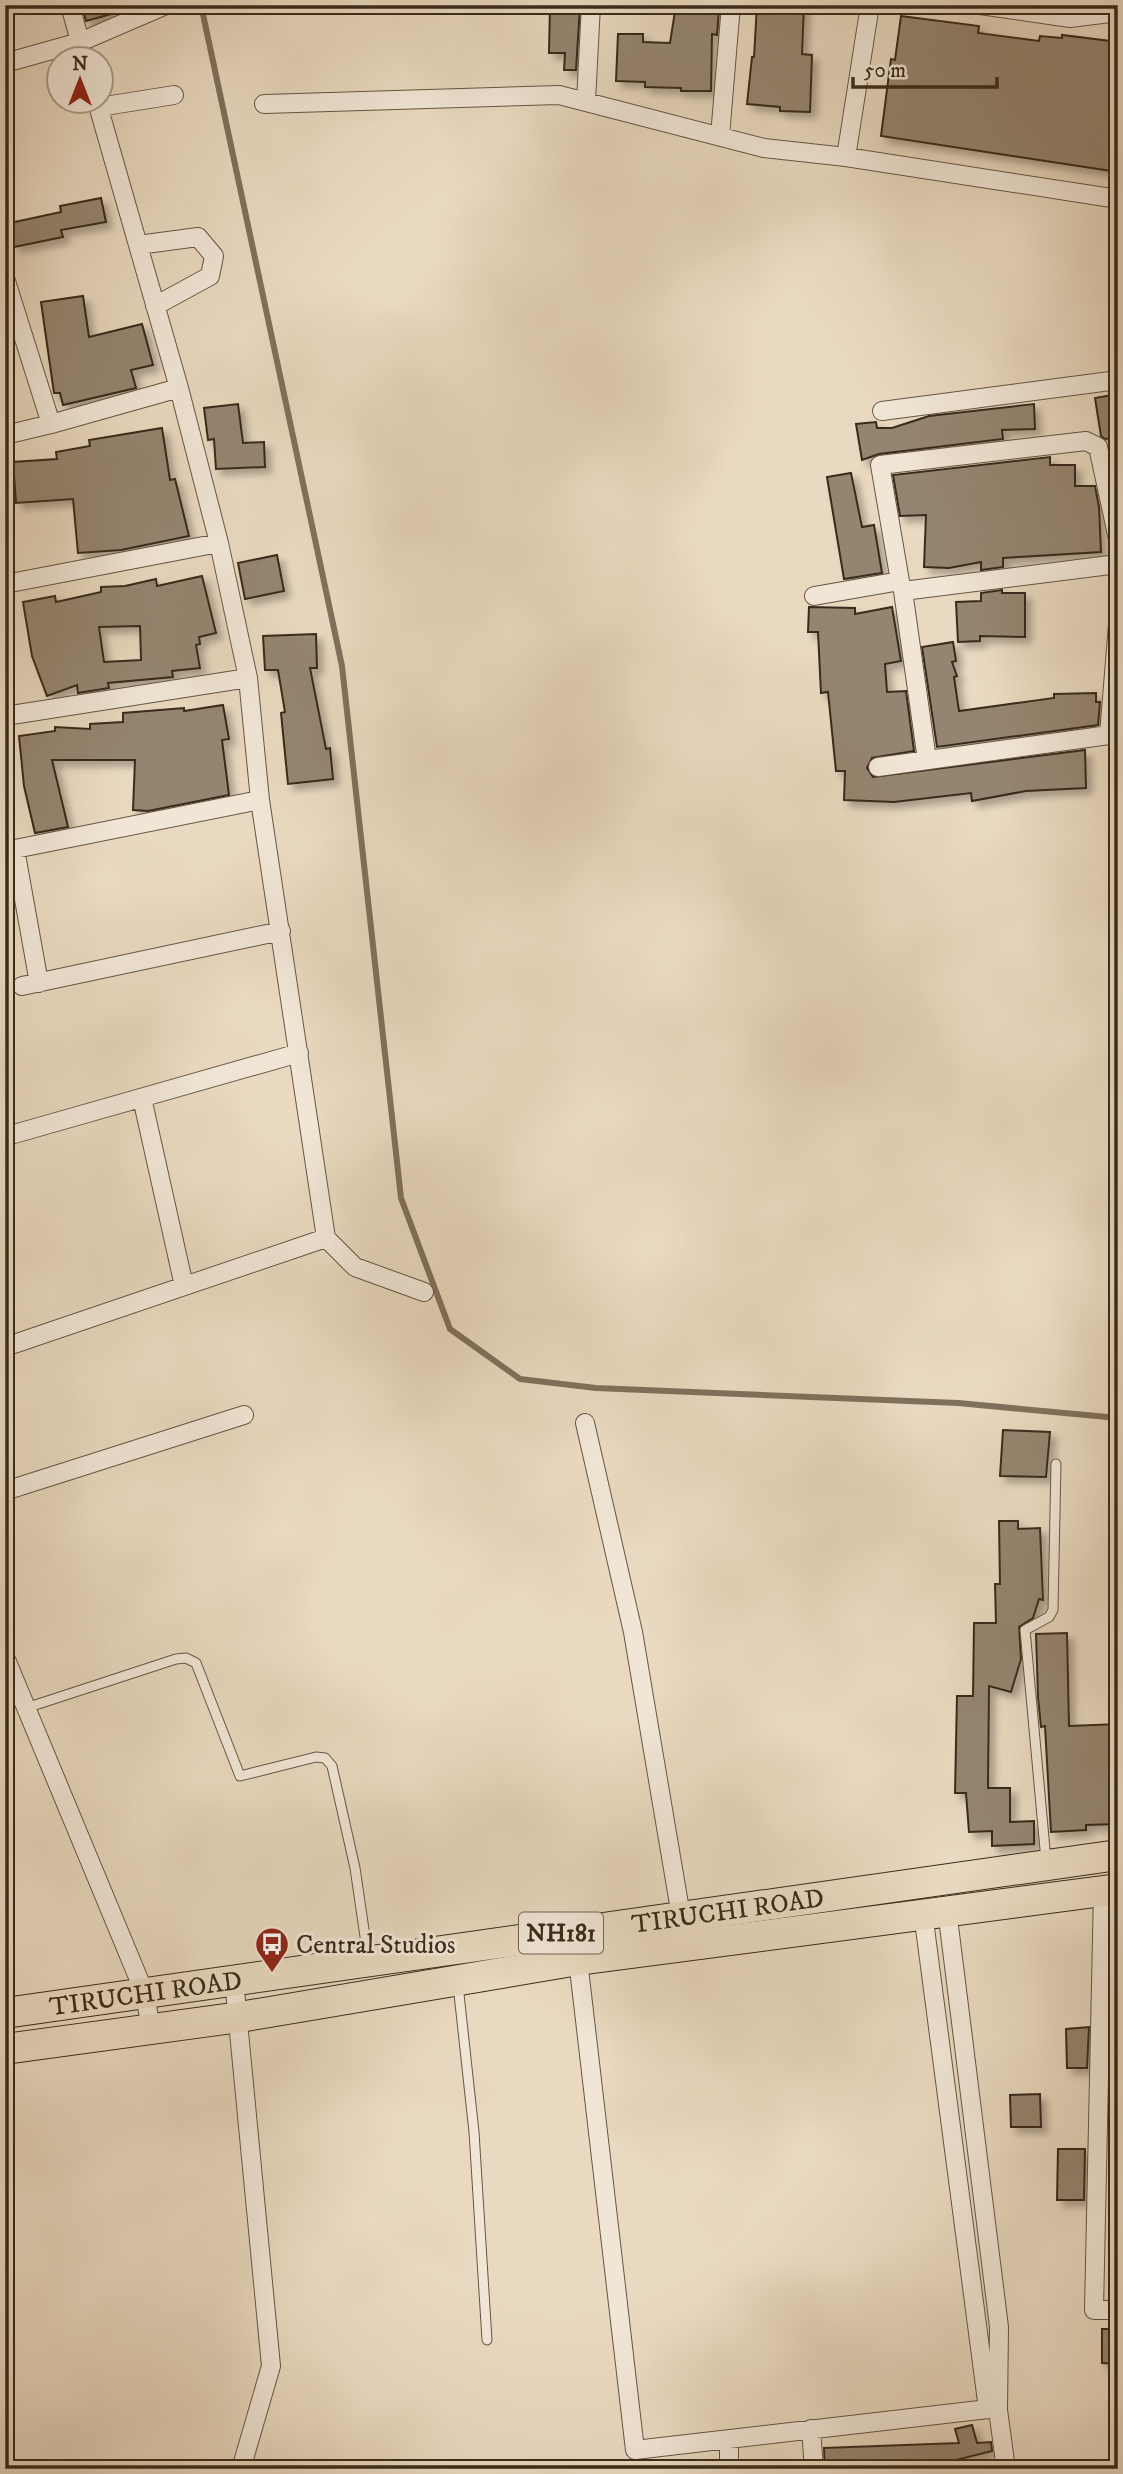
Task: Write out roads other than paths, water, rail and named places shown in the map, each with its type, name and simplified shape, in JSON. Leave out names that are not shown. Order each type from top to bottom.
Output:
[{"type":"highway","name":"TIRUCHI ROAD","points":[[5,2013],[1118,1855]]},
{"type":"highway","name":"NH181","points":[[5,2049],[240,2017],[578,1960],[1111,1890]]},
{"type":"street","points":[[70,5],[82,46]]},
{"type":"street","points":[[92,46],[166,5]]},
{"type":"street","points":[[586,101],[591,5]]},
{"type":"street","points":[[720,136],[731,5]]},
{"type":"street","points":[[846,157],[870,5]]},
{"type":"street","points":[[992,6],[1070,18],[1100,10],[1118,12]]},
{"type":"street","points":[[5,63],[46,57]]},
{"type":"street","points":[[116,102],[174,95]]},
{"type":"street","points":[[264,104],[559,95],[764,148],[846,157],[1118,199]]},
{"type":"street","points":[[101,116],[219,543],[248,678],[260,800],[326,1238],[355,1267],[424,1292]]},
{"type":"street","points":[[138,245],[198,237],[214,256],[209,276],[155,306]]},
{"type":"street","points":[[5,278],[9,305],[51,424]]},
{"type":"street","points":[[882,411],[1118,380]]},
{"type":"street","points":[[5,435],[178,388]]},
{"type":"street","points":[[927,760],[902,586],[880,465],[1086,441],[1098,447],[1118,539]]},
{"type":"street","points":[[5,584],[219,543]]},
{"type":"street","points":[[814,596],[1118,564]]},
{"type":"street","points":[[878,767],[1067,744],[1109,735],[1118,624]]},
{"type":"street","points":[[5,716],[248,678]]},
{"type":"street","points":[[260,800],[10,850],[31,985],[281,931]]},
{"type":"street","points":[[7,1136],[299,1053]]},
{"type":"street","points":[[142,1098],[184,1286]]},
{"type":"street","points":[[5,1346],[326,1238]]},
{"type":"street","points":[[5,1491],[244,1415]]},
{"type":"street","points":[[584,1423],[633,1632],[681,1916]]},
{"type":"street","points":[[5,1657],[145,1994],[151,2030]]},
{"type":"street","points":[[1111,1890],[1094,2310],[1118,2310]]},
{"type":"street","points":[[935,1912],[999,2327],[993,2410],[1006,2469]]},
{"type":"street","points":[[578,1960],[635,2450],[993,2410]]},
{"type":"street","points":[[234,1980],[240,2017],[271,2366],[241,2469]]},
{"type":"street","points":[[811,2429],[814,2469]]},
{"type":"street","points":[[729,2439],[729,2469]]},
{"type":"lane","points":[[1046,1865],[1024,1643],[1025,1630],[1049,1617],[1053,1609],[1056,1464]]},
{"type":"lane","points":[[26,1708],[176,1659],[186,1658],[196,1663],[240,1776],[317,1757],[325,1758],[332,1766],[355,1868],[369,1960]]},
{"type":"lane","points":[[457,1980],[474,2132],[487,2340]]},
{"type":"waterway","points":[[201,5],[342,666],[401,1198],[450,1329],[520,1379],[596,1388],[958,1403],[1118,1418]]},
{"type":"place","name":"Central Studios","points":[[272,1974]]}]
